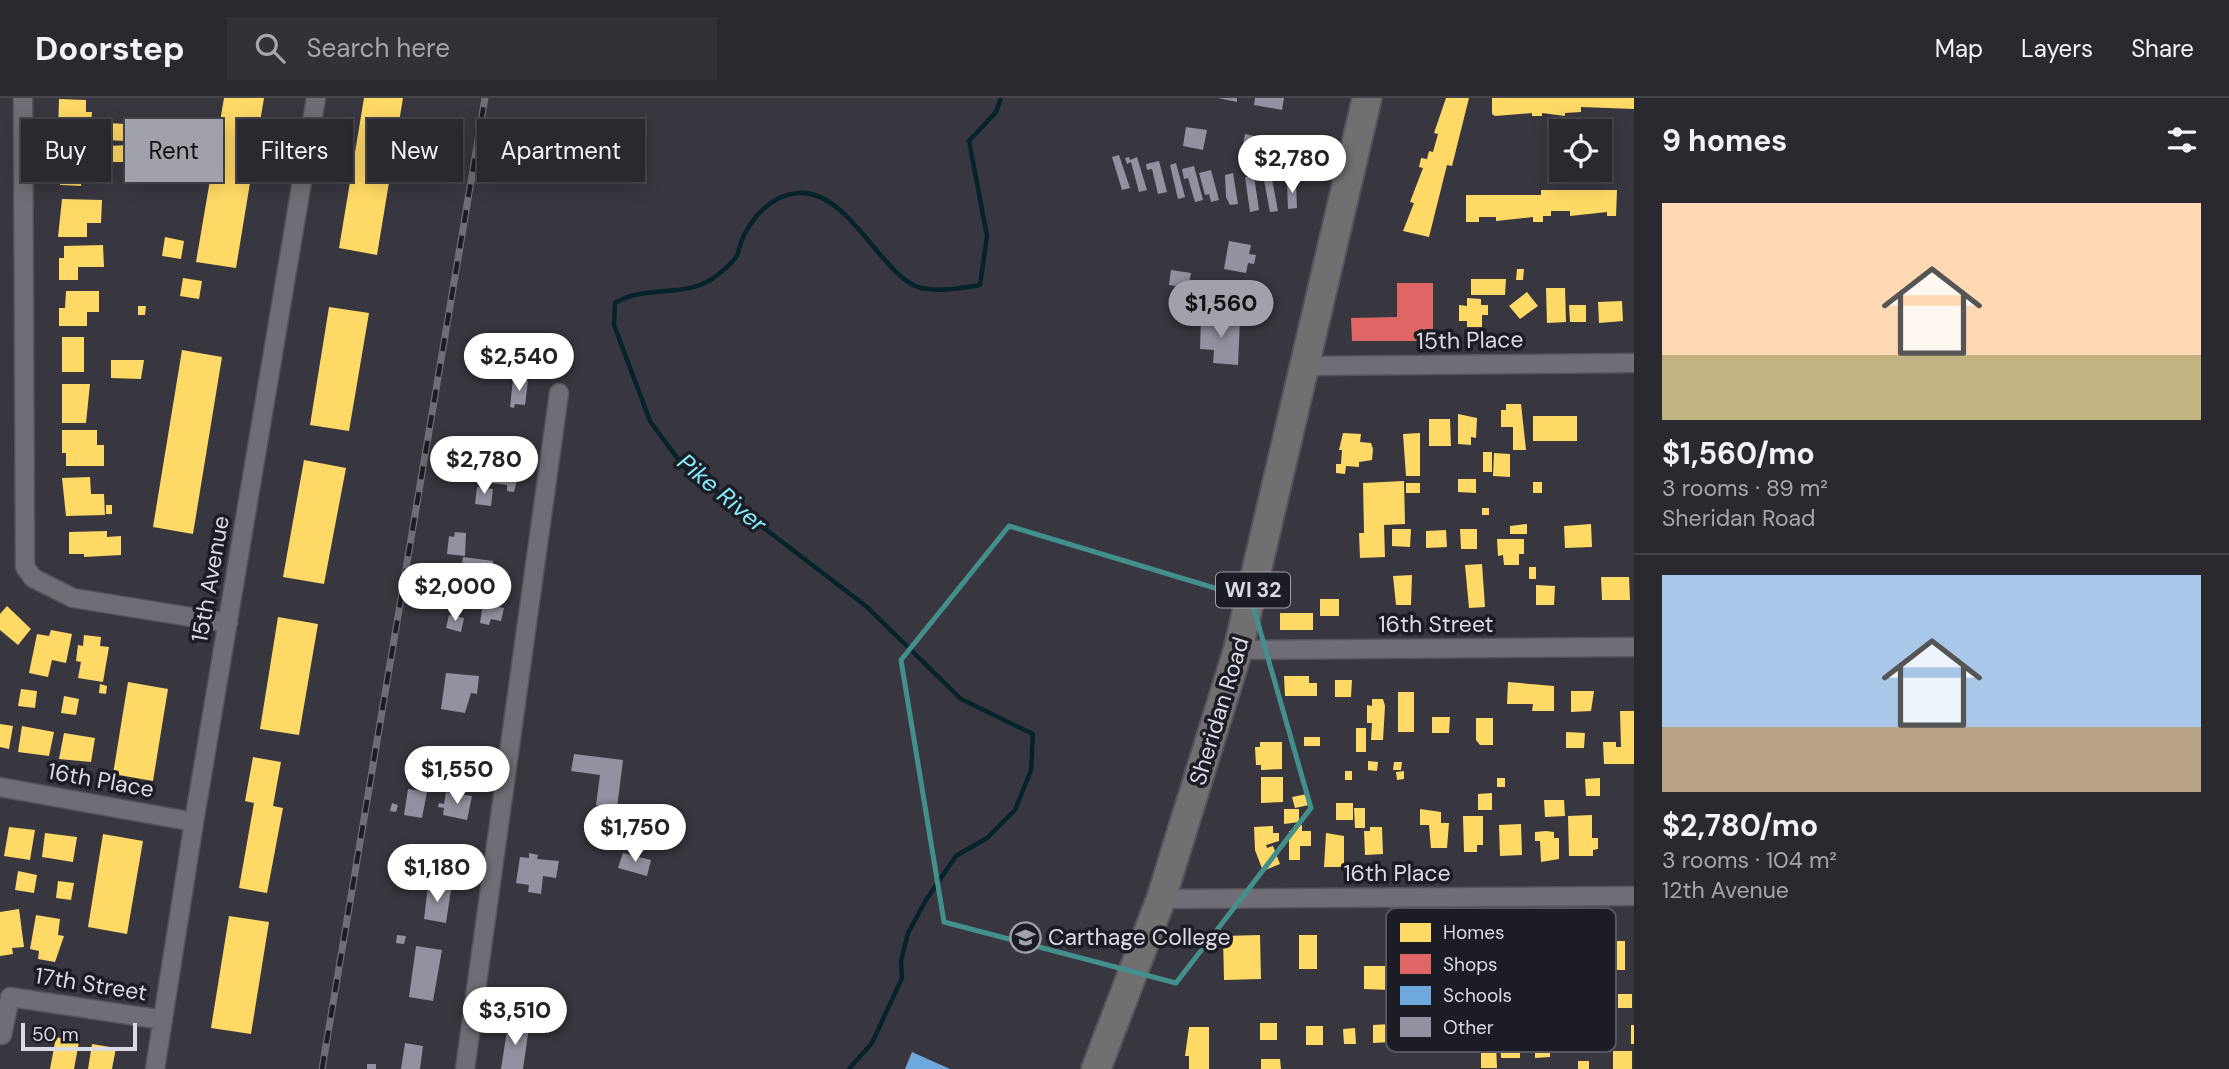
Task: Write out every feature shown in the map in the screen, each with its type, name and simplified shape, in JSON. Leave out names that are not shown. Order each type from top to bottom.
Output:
[{"type":"main road","name":"Sheridan Road","points":[[1096,1069],[1161,899],[1238,650],[1367,98]]},
{"type":"street","points":[[23,98],[25,567],[33,578],[73,598],[228,623]]},
{"type":"street","name":"15th Avenue","points":[[155,1069],[316,98]]},
{"type":"street","name":"15th Place","points":[[1306,366],[1634,363]]},
{"type":"street","points":[[465,1069],[559,393]]},
{"type":"street","name":"16th Street","points":[[1238,650],[1634,647]]},
{"type":"street","name":"16th Place","points":[[0,787],[194,822]]},
{"type":"street","name":"16th Place","points":[[1161,899],[1634,895]]},
{"type":"street","name":"17th Street","points":[[2,1035],[10,997],[163,1020]]},
{"type":"highlighted area","points":[[1009,526],[1251,599],[1311,808],[1176,983],[944,922],[901,660]]},
{"type":"building: Homes","points":[[224,98],[264,98],[261,119],[237,119],[237,182],[250,182],[236,268],[196,262],[210,182],[223,182],[223,119],[220,119]]},
{"type":"building: Homes","points":[[364,98],[403,98],[400,119],[367,119],[367,182],[389,182],[377,255],[339,248],[350,182],[353,182],[353,164]]},
{"type":"building: Homes","points":[[1446,98],[1469,98],[1452,166],[1447,165],[1429,237],[1403,231],[1414,203],[1410,202],[1423,168],[1419,167],[1421,158],[1427,159],[1429,151],[1433,152],[1438,134],[1434,133]]},
{"type":"building: Homes","points":[[1492,98],[1634,98],[1634,109],[1581,107],[1581,112],[1565,113],[1565,116],[1542,113],[1542,116],[1532,116],[1532,113],[1495,116],[1492,114]]},
{"type":"building: Homes","points":[[59,99],[86,100],[86,112],[92,112],[92,119],[58,119]]},
{"type":"building: Homes","points":[[111,123],[125,124],[125,141],[111,140]]},
{"type":"building: Homes","points":[[125,145],[125,162],[111,162],[111,146]]},
{"type":"building: Homes","points":[[60,182],[81,182],[81,186],[60,185]]},
{"type":"building: Homes","points":[[1541,190],[1617,190],[1616,216],[1607,216],[1607,212],[1570,216],[1570,211],[1551,211],[1551,216],[1543,216],[1543,222],[1533,222],[1533,217],[1496,221],[1496,217],[1479,217],[1479,222],[1466,222],[1466,195],[1541,195]]},
{"type":"building: Homes","points":[[62,199],[102,200],[101,223],[87,223],[87,237],[58,237]]},
{"type":"building: Homes","points":[[165,237],[184,241],[181,259],[162,256]]},
{"type":"building: Homes","points":[[103,245],[104,267],[78,267],[78,280],[59,280],[59,258],[64,258],[64,246]]},
{"type":"building: Homes","points":[[1517,269],[1524,269],[1523,280],[1516,280]]},
{"type":"building: Homes","points":[[183,278],[202,281],[199,299],[180,296]]},
{"type":"building: Homes","points":[[1471,279],[1506,279],[1505,295],[1471,295]]},
{"type":"building: Homes","points":[[1546,288],[1565,288],[1566,322],[1547,323]]},
{"type":"building: Homes","points":[[66,291],[99,291],[99,312],[87,312],[87,326],[59,326],[59,308],[65,308]]},
{"type":"building: Homes","points":[[1527,292],[1538,306],[1520,319],[1509,306]]},
{"type":"building: Homes","points":[[1467,298],[1481,299],[1481,305],[1488,305],[1488,315],[1482,315],[1482,327],[1467,327],[1467,321],[1459,321],[1459,305],[1467,306]]},
{"type":"building: Homes","points":[[1622,301],[1623,321],[1599,323],[1598,302]]},
{"type":"building: Homes","points":[[1569,305],[1586,305],[1586,322],[1570,322]]},
{"type":"building: Homes","points":[[138,306],[146,306],[145,315],[138,315]]},
{"type":"building: Homes","points":[[329,307],[369,313],[349,431],[310,425]]},
{"type":"building: Homes","points":[[62,337],[84,337],[84,372],[62,372]]},
{"type":"building: Homes","points":[[182,350],[222,357],[193,534],[153,527]]},
{"type":"building: Homes","points":[[111,360],[144,360],[141,379],[111,378]]},
{"type":"building: Homes","points":[[62,384],[90,384],[86,423],[62,423]]},
{"type":"building: Homes","points":[[1506,404],[1521,404],[1526,450],[1513,450],[1513,427],[1501,427],[1501,410],[1506,410]]},
{"type":"building: Homes","points":[[1458,414],[1477,418],[1476,438],[1471,437],[1471,445],[1458,444]]},
{"type":"building: Homes","points":[[1533,416],[1577,416],[1577,441],[1533,441]]},
{"type":"building: Homes","points":[[1429,419],[1450,419],[1451,446],[1429,446]]},
{"type":"building: Homes","points":[[62,430],[97,430],[97,445],[104,445],[104,466],[66,466],[66,453],[62,453]]},
{"type":"building: Homes","points":[[1343,433],[1361,434],[1360,442],[1371,443],[1373,449],[1372,460],[1359,462],[1359,467],[1346,466],[1345,474],[1336,473],[1336,464],[1341,464],[1342,450],[1339,450]]},
{"type":"building: Homes","points":[[1420,433],[1420,476],[1406,476],[1403,434]]},
{"type":"building: Homes","points":[[1483,452],[1492,452],[1492,472],[1483,472]]},
{"type":"building: Homes","points":[[1494,453],[1510,454],[1510,477],[1493,476]]},
{"type":"building: Homes","points":[[304,460],[346,468],[324,584],[283,577]]},
{"type":"building: Homes","points":[[90,477],[91,494],[104,494],[105,515],[66,516],[62,478]]},
{"type":"building: Homes","points":[[1458,479],[1476,479],[1476,493],[1458,492]]},
{"type":"building: Homes","points":[[1404,481],[1405,524],[1384,525],[1385,557],[1360,558],[1359,533],[1364,533],[1363,483]]},
{"type":"building: Homes","points":[[1533,482],[1542,482],[1542,493],[1533,493]]},
{"type":"building: Homes","points":[[1406,483],[1420,483],[1420,493],[1406,493]]},
{"type":"building: Homes","points":[[106,505],[112,505],[112,514],[106,514]]},
{"type":"building: Homes","points":[[1482,508],[1489,508],[1489,515],[1482,515]]},
{"type":"building: Homes","points":[[1527,524],[1527,534],[1510,534],[1510,526]]},
{"type":"building: Homes","points":[[1591,524],[1592,547],[1565,548],[1564,526]]},
{"type":"building: Homes","points":[[1392,529],[1411,529],[1410,547],[1392,546]]},
{"type":"building: Homes","points":[[1460,529],[1477,529],[1477,549],[1461,549]]},
{"type":"building: Homes","points":[[1446,530],[1447,547],[1426,548],[1426,531]]},
{"type":"building: Homes","points":[[107,531],[107,537],[121,536],[121,555],[84,557],[84,554],[69,554],[69,532]]},
{"type":"building: Homes","points":[[1497,539],[1524,539],[1524,554],[1519,554],[1519,565],[1504,565],[1503,555],[1498,556]]},
{"type":"building: Homes","points":[[1482,564],[1485,607],[1469,608],[1465,565]]},
{"type":"building: Homes","points":[[1529,567],[1536,567],[1536,579],[1529,579]]},
{"type":"building: Homes","points":[[1412,575],[1411,605],[1396,605],[1393,576]]},
{"type":"building: Homes","points":[[1601,577],[1629,577],[1630,600],[1602,600]]},
{"type":"building: Homes","points":[[1536,585],[1555,586],[1554,605],[1536,605]]},
{"type":"building: Homes","points":[[1320,599],[1339,599],[1339,616],[1320,616]]},
{"type":"building: Homes","points":[[7,606],[31,629],[18,645],[0,630],[0,614]]},
{"type":"building: Homes","points":[[1280,613],[1313,613],[1313,630],[1280,630]]},
{"type":"building: Homes","points":[[278,617],[318,624],[299,735],[260,729]]},
{"type":"building: Homes","points":[[51,630],[72,634],[66,663],[52,660],[48,677],[29,673],[37,634],[49,636]]},
{"type":"building: Homes","points":[[84,635],[101,637],[100,646],[109,647],[103,682],[78,678],[81,662],[76,661],[78,645],[83,646]]},
{"type":"building: Homes","points":[[1284,676],[1309,676],[1309,683],[1317,683],[1317,696],[1285,696]]},
{"type":"building: Homes","points":[[1335,680],[1352,680],[1351,697],[1335,697]]},
{"type":"building: Homes","points":[[128,682],[168,689],[153,781],[113,774]]},
{"type":"building: Homes","points":[[1508,682],[1554,686],[1554,711],[1532,711],[1533,704],[1507,704]]},
{"type":"building: Homes","points":[[100,684],[107,686],[106,694],[99,693]]},
{"type":"building: Homes","points":[[21,689],[37,691],[35,708],[18,706]]},
{"type":"building: Homes","points":[[1571,691],[1594,691],[1591,711],[1571,712]]},
{"type":"building: Homes","points":[[1398,692],[1414,692],[1414,732],[1398,732]]},
{"type":"building: Homes","points":[[64,696],[79,699],[76,715],[61,713]]},
{"type":"building: Homes","points":[[1372,699],[1383,699],[1385,706],[1383,740],[1371,740],[1372,723],[1367,723],[1367,705],[1372,706]]},
{"type":"building: Homes","points":[[1620,711],[1634,711],[1634,764],[1604,764],[1603,742],[1616,742],[1616,747],[1621,747]]},
{"type":"building: Homes","points":[[1432,717],[1450,717],[1449,733],[1432,733]]},
{"type":"building: Homes","points":[[1476,718],[1493,718],[1493,745],[1480,745],[1476,740]]},
{"type":"building: Homes","points":[[0,724],[13,726],[9,749],[0,747]]},
{"type":"building: Homes","points":[[22,726],[54,732],[49,756],[18,752]]},
{"type":"building: Homes","points":[[1356,728],[1366,728],[1366,752],[1356,752]]},
{"type":"building: Homes","points":[[1566,732],[1585,733],[1584,748],[1566,748]]},
{"type":"building: Homes","points":[[64,733],[95,738],[91,762],[59,759]]},
{"type":"building: Homes","points":[[1304,737],[1320,737],[1320,746],[1304,746]]},
{"type":"building: Homes","points":[[1260,742],[1282,742],[1282,769],[1261,770],[1261,765],[1256,765],[1255,747],[1260,747]]},
{"type":"building: Homes","points":[[253,757],[281,762],[273,806],[283,808],[267,893],[239,888],[254,803],[245,801]]},
{"type":"building: Homes","points":[[1368,761],[1378,762],[1377,771],[1368,770]]},
{"type":"building: Homes","points":[[1394,762],[1402,762],[1401,770],[1393,770]]},
{"type":"building: Homes","points":[[1345,771],[1352,771],[1352,780],[1345,780]]},
{"type":"building: Homes","points":[[1404,771],[1404,779],[1397,780],[1396,772]]},
{"type":"building: Homes","points":[[1261,777],[1283,777],[1283,802],[1261,803]]},
{"type":"building: Homes","points":[[1497,778],[1505,778],[1505,787],[1497,787]]},
{"type":"building: Homes","points":[[1600,778],[1600,796],[1586,796],[1585,779]]},
{"type":"building: Homes","points":[[1492,793],[1492,810],[1478,810],[1478,794]]},
{"type":"building: Homes","points":[[1307,794],[1309,805],[1295,808],[1292,797]]},
{"type":"building: Homes","points":[[1544,800],[1564,800],[1565,816],[1545,817]]},
{"type":"building: Homes","points":[[1336,803],[1353,803],[1353,820],[1336,820]]},
{"type":"building: Homes","points":[[1354,808],[1365,808],[1365,828],[1355,828]]},
{"type":"building: Homes","points":[[1284,809],[1299,809],[1299,822],[1284,824]]},
{"type":"building: Homes","points":[[1420,809],[1441,812],[1441,823],[1449,823],[1447,848],[1431,848],[1429,825],[1420,825]]},
{"type":"building: Homes","points":[[1592,815],[1592,838],[1598,838],[1598,849],[1593,850],[1593,856],[1569,856],[1568,816]]},
{"type":"building: Homes","points":[[1463,816],[1483,816],[1483,845],[1477,845],[1477,852],[1464,852]]},
{"type":"building: Homes","points":[[1521,824],[1522,855],[1500,856],[1499,825]]},
{"type":"building: Homes","points":[[1294,825],[1302,825],[1302,831],[1311,831],[1311,846],[1300,846],[1300,860],[1289,860],[1289,831],[1294,831]]},
{"type":"building: Homes","points":[[1273,826],[1273,833],[1279,833],[1279,841],[1266,845],[1267,848],[1273,846],[1280,864],[1263,871],[1255,850],[1254,827]]},
{"type":"building: Homes","points":[[9,827],[35,830],[30,860],[4,856]]},
{"type":"building: Homes","points":[[1370,827],[1382,827],[1383,854],[1365,855],[1364,831],[1370,831]]},
{"type":"building: Homes","points":[[1535,832],[1554,832],[1554,838],[1559,838],[1559,859],[1541,862],[1540,841],[1535,841]]},
{"type":"building: Homes","points":[[45,833],[77,837],[73,862],[42,857]]},
{"type":"building: Homes","points":[[1326,833],[1344,836],[1344,867],[1324,867]]},
{"type":"building: Homes","points":[[103,834],[143,841],[127,934],[88,927]]},
{"type":"building: Homes","points":[[18,871],[37,875],[34,893],[15,890]]},
{"type":"building: Homes","points":[[58,881],[74,883],[71,900],[56,898]]},
{"type":"building: Homes","points":[[19,909],[24,947],[12,948],[13,954],[0,956],[0,912]]},
{"type":"building: Homes","points":[[36,915],[60,919],[58,935],[64,936],[55,962],[38,959],[39,951],[30,949]]},
{"type":"building: Homes","points":[[229,916],[269,922],[251,1034],[211,1028]]},
{"type":"building: Homes","points":[[1260,935],[1261,979],[1224,980],[1223,936]]},
{"type":"building: Homes","points":[[1299,935],[1317,935],[1317,969],[1299,969]]},
{"type":"building: Homes","points":[[1616,941],[1625,941],[1625,970],[1616,970]]},
{"type":"building: Homes","points":[[1364,966],[1386,966],[1386,990],[1364,989]]},
{"type":"building: Homes","points":[[1618,994],[1632,994],[1632,1008],[1618,1008]]},
{"type":"building: Homes","points":[[1260,1023],[1277,1023],[1277,1040],[1260,1040]]},
{"type":"building: Homes","points":[[1386,1024],[1386,1042],[1373,1043],[1373,1025]]},
{"type":"building: Homes","points":[[1631,1025],[1634,1025],[1634,1044],[1631,1044]]},
{"type":"building: Homes","points":[[1306,1026],[1323,1026],[1323,1045],[1306,1045]]},
{"type":"building: Homes","points":[[1189,1027],[1209,1027],[1209,1069],[1189,1069],[1189,1056],[1185,1056]]},
{"type":"building: Homes","points":[[1355,1028],[1356,1044],[1344,1044],[1343,1029]]},
{"type":"building: Homes","points":[[56,1037],[79,1042],[74,1069],[50,1069]]},
{"type":"building: Homes","points":[[92,1044],[116,1048],[112,1069],[88,1069]]},
{"type":"building: Homes","points":[[1632,1051],[1632,1069],[1613,1069],[1613,1052]]},
{"type":"building: Homes","points":[[1481,1052],[1496,1052],[1497,1068],[1481,1068]]},
{"type":"building: Homes","points":[[1501,1052],[1520,1052],[1520,1058],[1501,1058]]},
{"type":"building: Homes","points":[[1535,1052],[1550,1052],[1550,1057],[1535,1058]]},
{"type":"building: Homes","points":[[1261,1059],[1280,1059],[1281,1069],[1261,1069]]},
{"type":"building: Homes","points":[[1578,1061],[1589,1061],[1589,1069],[1578,1069]]},
{"type":"building: Shops","points":[[1397,283],[1433,283],[1433,341],[1352,341],[1351,318],[1397,317]]},
{"type":"building: Schools","points":[[912,1052],[950,1069],[905,1069]]},
{"type":"building: Other","points":[[1218,98],[1237,98],[1237,102]]},
{"type":"building: Other","points":[[1255,98],[1284,98],[1282,110],[1254,105]]},
{"type":"building: Other","points":[[1186,127],[1207,130],[1203,150],[1183,146]]},
{"type":"building: Other","points":[[1245,134],[1267,139],[1262,161],[1241,156]]},
{"type":"building: Other","points":[[1119,155],[1130,188],[1122,190],[1112,157]]},
{"type":"building: Other","points":[[1129,157],[1130,160],[1137,157],[1147,190],[1139,192],[1131,162],[1127,164],[1125,158]]},
{"type":"building: Other","points":[[1159,161],[1167,192],[1158,194],[1152,169],[1147,170],[1146,164]]},
{"type":"building: Other","points":[[1176,163],[1185,197],[1178,199],[1170,165]]},
{"type":"building: Other","points":[[1194,166],[1203,200],[1195,202],[1188,178],[1184,179],[1182,169]]},
{"type":"building: Other","points":[[1211,170],[1219,200],[1211,202],[1209,194],[1205,195],[1199,173]]},
{"type":"building: Other","points":[[1233,173],[1238,204],[1230,205],[1226,197],[1225,175]]},
{"type":"building: Other","points":[[1254,176],[1259,210],[1250,212],[1245,177]]},
{"type":"building: Other","points":[[1272,179],[1278,211],[1270,212],[1264,180]]},
{"type":"building: Other","points":[[1296,182],[1297,208],[1288,209],[1287,183]]},
{"type":"building: Other","points":[[1229,241],[1251,245],[1249,254],[1256,255],[1254,264],[1248,263],[1246,273],[1224,269]]},
{"type":"building: Other","points":[[1171,270],[1191,273],[1188,288],[1169,285]]},
{"type":"building: Other","points":[[1201,319],[1240,320],[1238,365],[1213,363],[1214,350],[1200,349]]},
{"type":"building: Other","points":[[513,379],[528,381],[525,405],[515,404],[514,408],[510,407]]},
{"type":"building: Other","points":[[492,468],[519,472],[514,492],[507,491],[507,485],[491,483]]},
{"type":"building: Other","points":[[477,487],[493,489],[491,506],[475,504]]},
{"type":"building: Other","points":[[455,532],[466,533],[465,556],[447,554],[449,536],[454,537]]},
{"type":"building: Other","points":[[463,557],[493,561],[493,566],[496,567],[494,582],[460,578]]},
{"type":"building: Other","points":[[483,603],[504,608],[501,621],[491,619],[489,625],[480,623]]},
{"type":"building: Other","points":[[449,615],[464,618],[461,632],[446,628]]},
{"type":"building: Other","points":[[446,673],[479,676],[477,694],[471,693],[465,713],[441,709]]},
{"type":"building: Other","points":[[574,754],[623,760],[617,808],[596,805],[600,775],[571,771]]},
{"type":"building: Other","points":[[408,789],[427,792],[422,818],[404,815]]},
{"type":"building: Other","points":[[446,792],[472,796],[467,820],[443,815],[444,808],[438,807],[439,803],[444,804]]},
{"type":"building: Other","points":[[392,803],[398,805],[396,812],[390,811]]},
{"type":"building: Other","points":[[602,824],[621,829],[617,844],[598,839]]},
{"type":"building: Other","points":[[529,853],[538,855],[537,859],[559,861],[556,878],[543,876],[541,894],[528,892],[529,885],[516,883],[520,857],[529,858]]},
{"type":"building: Other","points":[[623,853],[651,860],[647,876],[618,868]]},
{"type":"building: Other","points":[[408,866],[426,868],[424,886],[406,883]]},
{"type":"building: Other","points":[[428,886],[451,890],[446,923],[424,919]]},
{"type":"building: Other","points":[[397,935],[406,936],[404,944],[396,943]]},
{"type":"building: Other","points":[[416,946],[442,950],[433,1001],[409,997]]},
{"type":"building: Other","points":[[508,1024],[529,1027],[523,1069],[501,1069]]},
{"type":"building: Other","points":[[405,1043],[423,1046],[420,1069],[401,1069]]},
{"type":"building: Other","points":[[367,1064],[376,1064],[376,1069],[367,1069]]},
{"type":"waterway","name":"Pike River","points":[[849,1069],[872,1043],[902,978],[901,961],[908,933],[926,900],[956,856],[987,838],[1015,810],[1031,770],[1033,734],[961,699],[867,607],[683,466],[650,421],[614,325],[615,303],[640,294],[680,290],[705,283],[734,260],[745,233],[763,209],[779,198],[798,193],[816,196],[833,205],[907,281],[921,288],[935,290],[980,285],[987,236],[969,141],[996,112],[1001,98]]},
{"type":"railway","points":[[322,1069],[485,98]]},
{"type":"place","name":"Carthage College","points":[[1025,937]]}]
